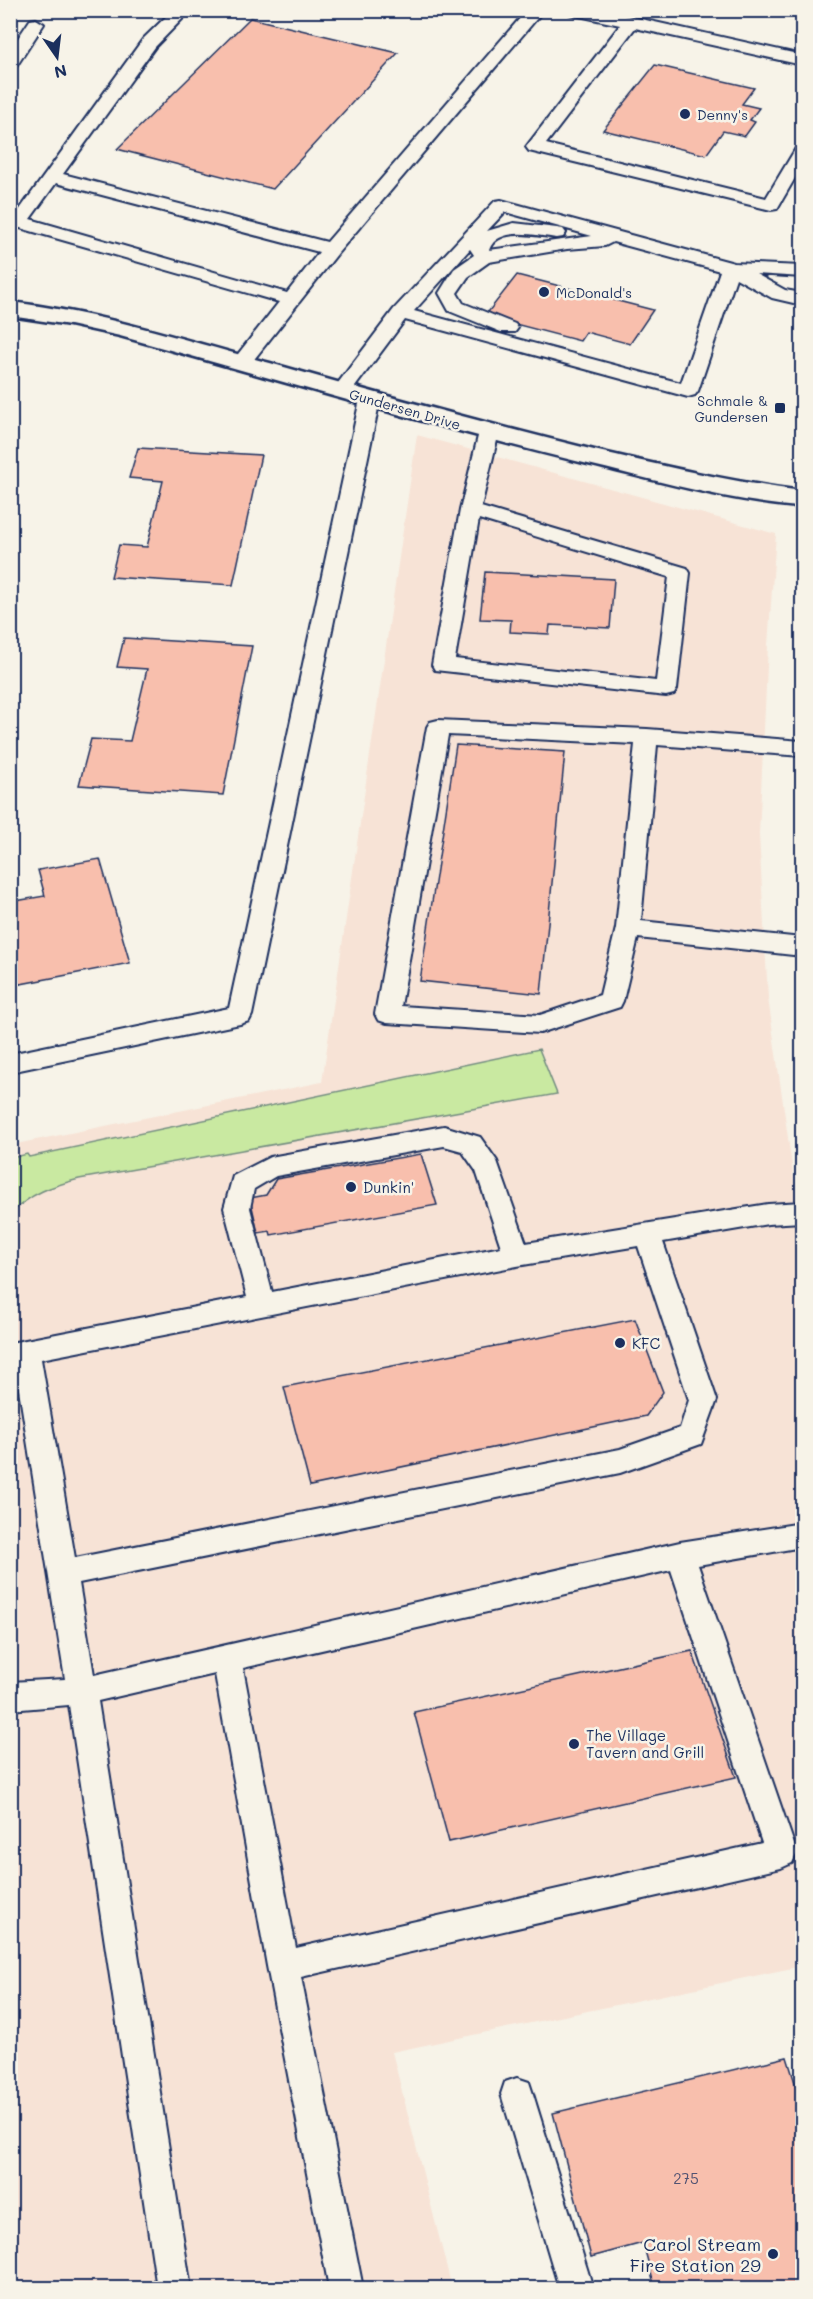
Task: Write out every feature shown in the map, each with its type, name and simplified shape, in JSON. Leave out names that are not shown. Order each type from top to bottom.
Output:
[{"type":"street","name":"Gundersen Drive","points":[[10,309],[78,320],[489,432],[757,495],[802,500]]},
{"type":"lane","points":[[183,10],[149,43],[19,222],[291,300]]},
{"type":"lane","points":[[241,363],[331,249],[536,10]]},
{"type":"lane","points":[[576,10],[802,60]]},
{"type":"lane","points":[[631,22],[535,147],[771,205],[802,152]]},
{"type":"lane","points":[[10,63],[36,24],[19,24]]},
{"type":"lane","points":[[52,177],[331,249]]},
{"type":"lane","points":[[342,391],[401,313],[501,205],[730,268],[779,294],[802,299]]},
{"type":"lane","points":[[615,371],[456,307],[448,293],[461,273],[483,257],[567,243],[626,239]]},
{"type":"lane","points":[[730,268],[802,271]]},
{"type":"lane","points":[[401,313],[688,391],[730,268]]},
{"type":"lane","points":[[10,1063],[240,1015],[370,399]]},
{"type":"lane","points":[[470,510],[680,573],[666,689],[443,665],[470,510],[489,432]]},
{"type":"lane","points":[[647,737],[628,928],[611,1001],[540,1024],[387,1014],[438,727],[647,737],[802,748]]},
{"type":"lane","points":[[628,928],[802,947]]},
{"type":"lane","points":[[262,1304],[237,1208],[242,1183],[270,1167],[444,1136],[471,1144],[488,1168],[517,1255]]},
{"type":"lane","points":[[174,2289],[63,1573],[18,1352],[517,1255],[768,1214],[802,1212]]},
{"type":"lane","points":[[63,1573],[620,1461],[692,1436],[703,1400],[647,1233]]},
{"type":"lane","points":[[10,1696],[82,1691],[227,1660],[680,1555],[802,1535]]},
{"type":"lane","points":[[283,1966],[782,1853],[680,1555]]},
{"type":"lane","points":[[227,1660],[283,1966],[346,2289]]},
{"type":"lane","points":[[517,2094],[576,2289]]},
{"type":"shaded area","points":[[417,435],[776,534],[759,834],[768,998],[802,1236],[802,1966],[392,2052],[452,2288],[11,2288],[11,1145],[322,1082]]},
{"type":"green space","points":[[539,1049],[557,1094],[79,1179],[42,1191],[11,1214],[11,1158],[27,1154],[29,1157]]},
{"type":"building","points":[[250,18],[398,53],[273,189],[117,149]]},
{"type":"building","name":"Denny's","points":[[655,65],[754,88],[742,104],[759,108],[750,120],[755,122],[745,136],[723,131],[706,155],[603,130]]},
{"type":"building","name":"McDonald's","points":[[517,275],[653,310],[630,344],[586,332],[580,341],[485,316]]},
{"type":"building","points":[[138,448],[261,455],[233,585],[111,577],[119,545],[147,547],[163,481],[129,478]]},
{"type":"building","points":[[485,572],[614,579],[610,628],[550,625],[549,634],[510,632],[511,620],[480,619]]},
{"type":"building","points":[[124,638],[252,646],[223,795],[79,785],[91,739],[130,741],[147,669],[117,667]]},
{"type":"building","points":[[456,745],[565,752],[541,994],[420,981]]},
{"type":"building","points":[[100,859],[130,963],[10,986],[10,902],[45,896],[38,870]]},
{"type":"building","name":"Dunkin'","points":[[421,1154],[437,1205],[271,1235],[270,1231],[258,1233],[250,1198],[266,1195],[276,1179]]},
{"type":"building","points":[[635,1319],[663,1392],[646,1416],[310,1486],[284,1387]]},
{"type":"building","name":"The Village Tavern and Grill","points":[[692,1651],[736,1777],[449,1842],[414,1712]]},
{"type":"building","points":[[787,2057],[802,2105],[802,2288],[655,2288],[643,2243],[591,2257],[553,2113]]},
{"type":"place","name":"Denny's","points":[[685,114]]},
{"type":"place","name":"McDonald's","points":[[544,292]]},
{"type":"place","name":"Schmale & Gundersen","points":[[780,408]]},
{"type":"place","name":"Dunkin'","points":[[351,1187]]},
{"type":"place","name":"KFC","points":[[620,1343]]},
{"type":"place","name":"The Village Tavern and Grill","points":[[574,1744]]},
{"type":"place","name":"Carol Stream Fire Station 29","points":[[773,2254]]}]
